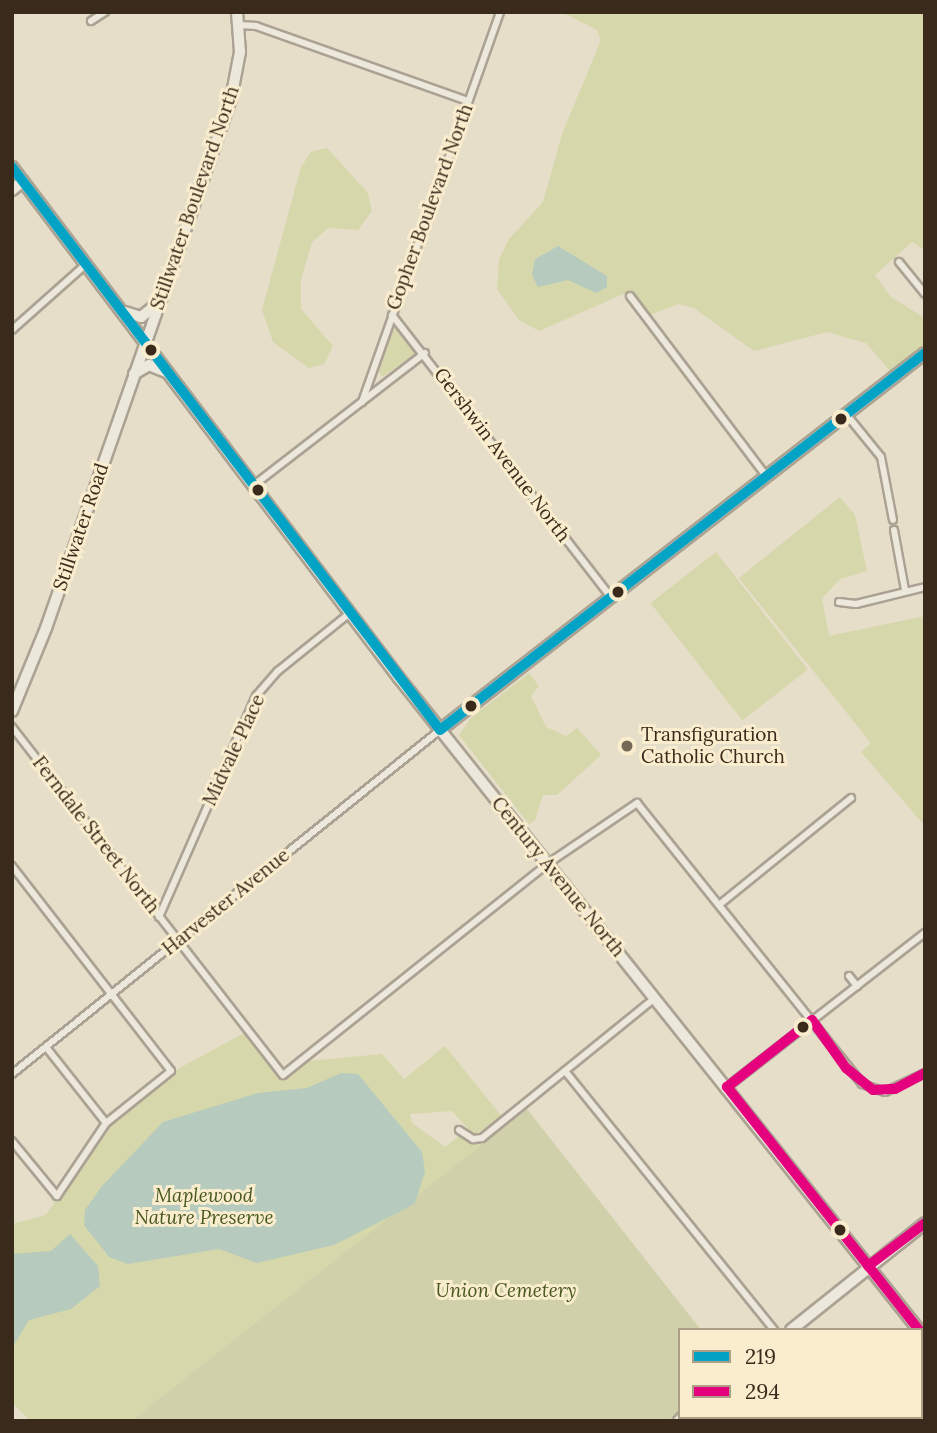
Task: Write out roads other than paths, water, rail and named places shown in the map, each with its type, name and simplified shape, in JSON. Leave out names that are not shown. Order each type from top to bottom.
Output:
[{"type":"main road","name":"Stillwater Boulevard North","points":[[145,341],[233,91],[239,25],[237,12]]},
{"type":"main road","points":[[12,167],[23,181],[12,190]]},
{"type":"main road","name":"Century Avenue North","points":[[23,181],[440,730],[918,1328]]},
{"type":"main road","points":[[121,310],[139,318],[159,303]]},
{"type":"main road","name":"Stillwater Road","points":[[12,711],[145,341]]},
{"type":"main road","points":[[440,730],[925,353]]},
{"type":"main road","points":[[133,374],[151,365],[172,376]]},
{"type":"main road","points":[[793,1328],[925,1223]]},
{"type":"street","points":[[91,21],[105,12]]},
{"type":"street","name":"Gopher Boulevard North","points":[[362,402],[500,12]]},
{"type":"street","points":[[239,25],[254,25],[468,101]]},
{"type":"street","points":[[899,262],[925,294]]},
{"type":"street","points":[[12,330],[86,264]]},
{"type":"street","points":[[630,296],[766,476]]},
{"type":"street","name":"Gershwin Avenue North","points":[[392,315],[425,353],[611,597]]},
{"type":"street","points":[[254,485],[425,353]]},
{"type":"street","points":[[846,414],[881,457],[893,520]]},
{"type":"street","points":[[894,530],[905,590]]},
{"type":"street","points":[[839,602],[866,603],[905,590],[925,587]]},
{"type":"street","name":"Midvale Place","points":[[159,917],[257,696],[278,671],[350,613]]},
{"type":"street","name":"Ferndale Street North","points":[[12,727],[284,1075],[547,864]]},
{"type":"street","name":"Harvester Avenue","points":[[12,1074],[440,730]]},
{"type":"street","points":[[719,905],[851,798]]},
{"type":"street","points":[[547,864],[637,803],[811,1020],[846,1068],[873,1090],[895,1089],[925,1073]]},
{"type":"street","points":[[12,866],[171,1071],[106,1124],[57,1196],[12,1141]]},
{"type":"street","points":[[727,1087],[925,933]]},
{"type":"street","points":[[849,975],[857,986]]},
{"type":"street","points":[[459,1130],[473,1139],[482,1138],[655,998]]},
{"type":"street","points":[[46,1047],[106,1124]]},
{"type":"street","points":[[565,1071],[772,1328]]},
{"type":"place","name":"Transfiguration Catholic Church","points":[[627,746]]},
{"type":"park label","name":"Maplewood Nature Preserve","points":[[204,1207]]},
{"type":"park label","name":"Union Cemetery","points":[[506,1291]]}]
